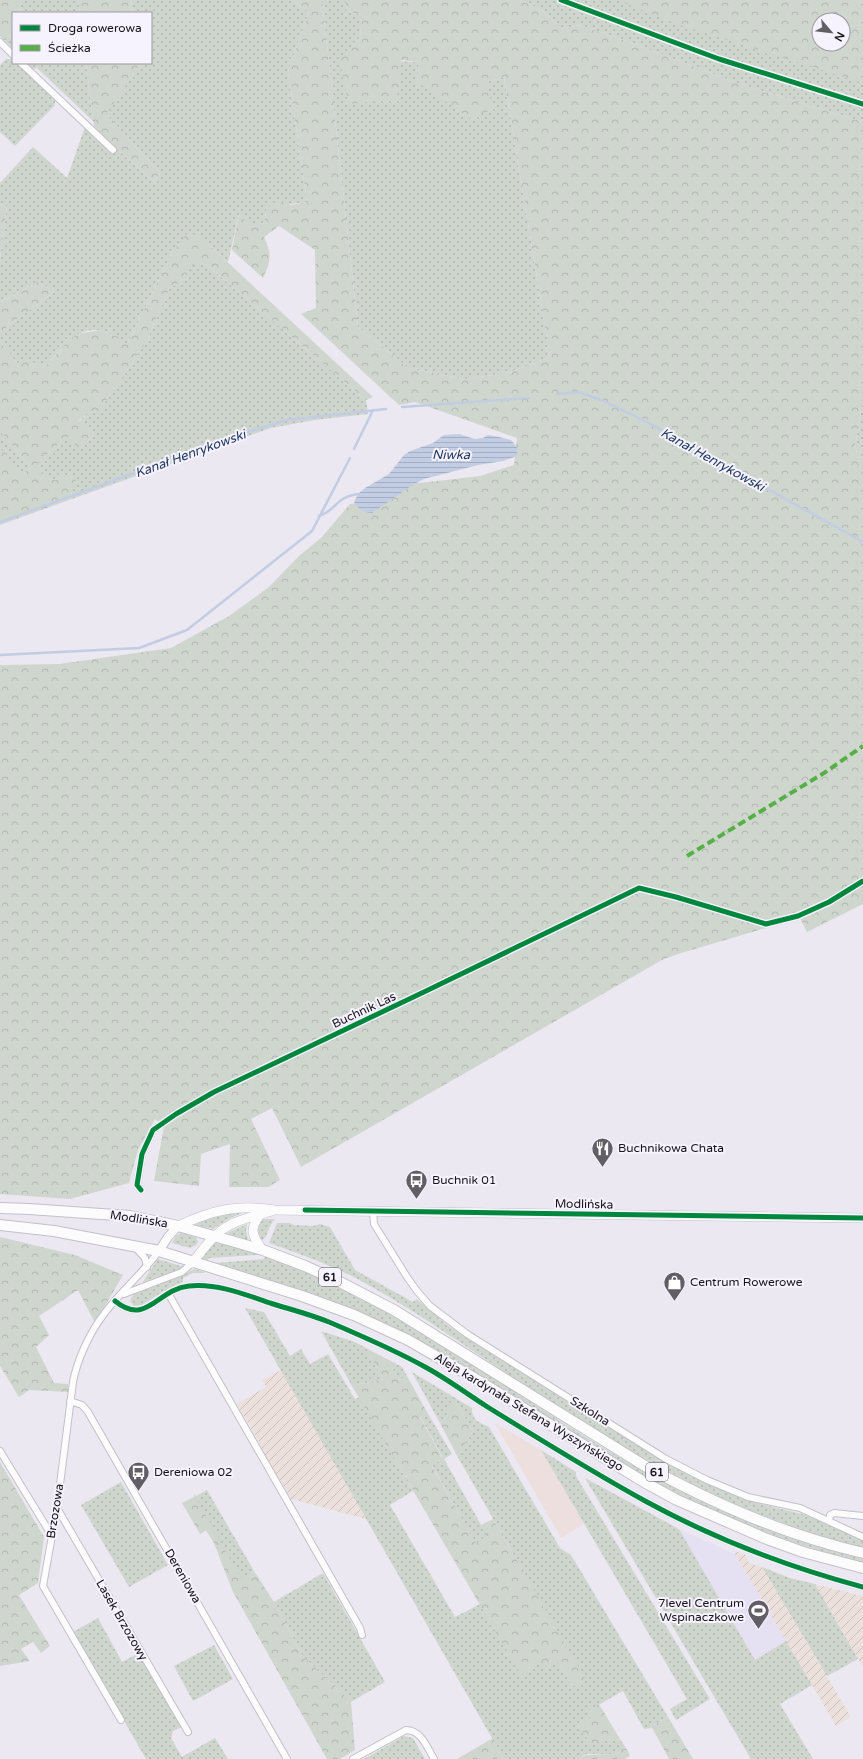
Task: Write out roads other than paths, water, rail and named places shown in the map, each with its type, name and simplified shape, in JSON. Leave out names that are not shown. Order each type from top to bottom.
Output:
[{"type":"main road","name":"Modlińska","points":[[0,1208],[130,1216],[178,1226],[213,1212],[254,1207],[275,1210],[863,1218]]},
{"type":"main road","name":"Modlińska","points":[[192,1263],[215,1236],[230,1225],[275,1210]]},
{"type":"main road","points":[[260,1215],[254,1223],[252,1230],[262,1250]]},
{"type":"main road","name":"61","points":[[0,1225],[54,1231],[133,1245],[159,1251],[192,1263]]},
{"type":"main road","name":"61","points":[[178,1226],[215,1236]]},
{"type":"main road","name":"Aleja kardynała Stefana Wyszyńskiego","points":[[215,1236],[262,1250],[336,1280],[382,1304],[646,1466],[695,1492],[771,1526],[824,1544],[863,1554]]},
{"type":"main road","name":"Aleja kardynała Stefana Wyszyńskiego","points":[[192,1263],[302,1296],[354,1315],[408,1340],[461,1370],[644,1482],[677,1500],[709,1515],[802,1552],[863,1568]]},
{"type":"street","points":[[0,42],[12,54]]},
{"type":"street","points":[[22,64],[113,150]]},
{"type":"street","name":"Buchnik Las","points":[[139,1187],[142,1154],[153,1130],[182,1110],[214,1092],[639,888],[766,924],[798,916],[829,902],[863,881]]},
{"type":"street","name":"Szkolna","points":[[373,1211],[374,1224],[406,1277],[430,1306],[467,1334],[666,1459],[707,1480],[748,1497],[800,1508],[863,1537]]},
{"type":"street","points":[[159,1251],[168,1237],[178,1226]]},
{"type":"street","points":[[133,1245],[145,1258],[147,1267]]},
{"type":"street","name":"Brzozowa","points":[[121,1720],[43,1586],[57,1508],[70,1401],[77,1365],[98,1322],[120,1295],[147,1267],[159,1251]]},
{"type":"street","name":"Brzozowa","points":[[120,1295],[182,1272],[192,1263]]},
{"type":"street","points":[[115,1301],[128,1310],[136,1311],[146,1308],[168,1293],[187,1286],[214,1286],[313,1316],[373,1340],[428,1368],[530,1433],[648,1503],[754,1551],[822,1576],[863,1587]]},
{"type":"street","points":[[168,1293],[360,1628],[362,1635]]},
{"type":"street","name":"Dereniowa","points":[[70,1401],[85,1407],[287,1759]]},
{"type":"street","points":[[0,1451],[52,1536]]},
{"type":"street","name":"Lasek Brzozowy","points":[[57,1508],[188,1732]]},
{"type":"street","points":[[829,1521],[830,1515],[834,1513],[863,1516]]},
{"type":"street","points":[[353,1759],[406,1730],[414,1732],[421,1737],[434,1759]]},
{"type":"water","name":"Niwka","points":[[459,434],[475,439],[483,438],[488,435],[511,440],[517,447],[517,456],[503,461],[478,465],[424,479],[411,486],[372,513],[366,512],[357,507],[354,502],[358,494],[365,488],[389,474],[404,455],[410,451],[433,443],[444,435]]},
{"type":"waterway","name":"Kanał Henrykowski","points":[[557,394],[578,392],[604,401],[647,422],[863,542]]},
{"type":"waterway","name":"Kanał Henrykowski","points":[[402,407],[529,398]]},
{"type":"waterway","name":"Kanał Henrykowski","points":[[0,522],[238,435],[287,420],[386,409]]},
{"type":"waterway","points":[[354,449],[373,410]]},
{"type":"waterway","points":[[0,655],[139,648],[187,630],[312,531],[350,458]]},
{"type":"waterway","points":[[319,516],[325,514],[345,498],[358,494]]},
{"type":"place","name":"Buchnikowa Chata","points":[[603,1168]]},
{"type":"place","name":"Buchnik 01","points":[[417,1200]]},
{"type":"place","name":"Centrum Rowerowe","points":[[674,1302]]},
{"type":"place","name":"Dereniowa 02","points":[[139,1492]]},
{"type":"place","name":"7level Centrum Wspinaczkowe","points":[[759,1630]]}]
